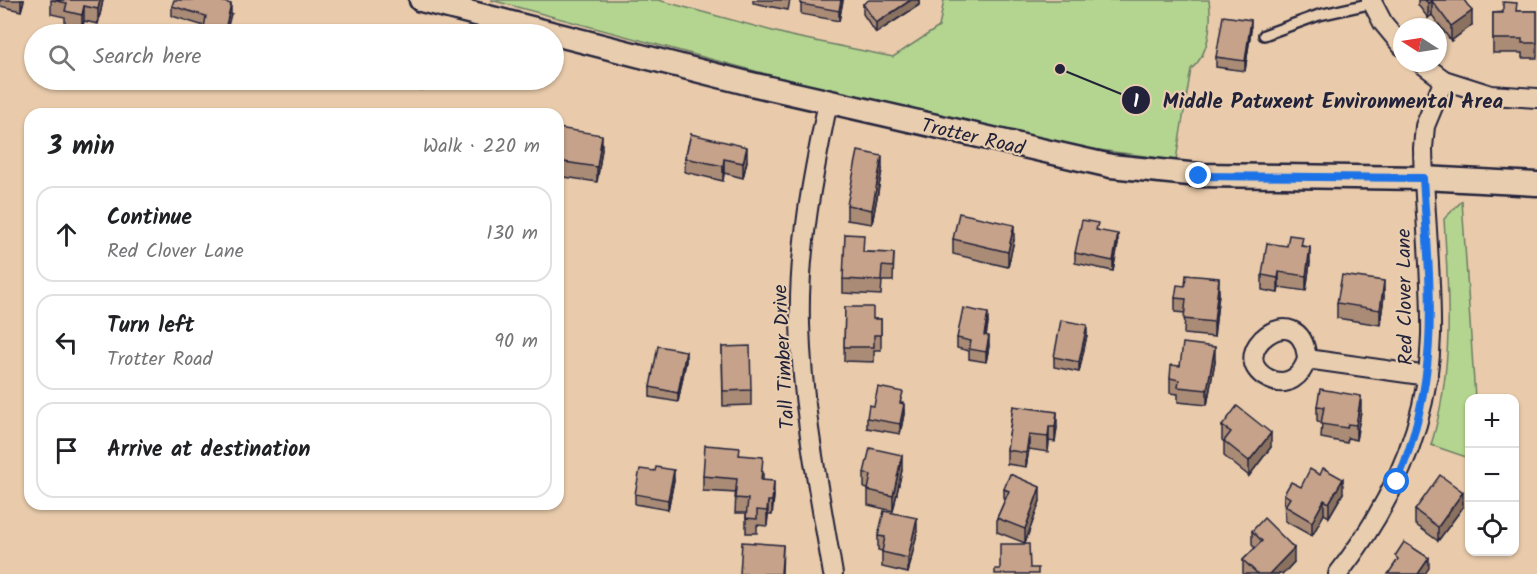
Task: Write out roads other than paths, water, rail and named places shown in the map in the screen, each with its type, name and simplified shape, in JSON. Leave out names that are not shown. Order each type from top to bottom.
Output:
[{"type":"street","name":"Trotter Road","points":[[421,0],[517,24]]},
{"type":"street","points":[[1372,1],[1383,23],[1393,35]]},
{"type":"street","name":"Trotter Road","points":[[564,36],[828,102],[1068,158],[1144,171],[1242,177],[1423,178],[1537,184]]},
{"type":"street","points":[[1433,72],[1444,80],[1491,95],[1537,98]]},
{"type":"street","name":"Red Clover Lane","points":[[1338,574],[1369,532],[1397,482],[1411,449],[1428,376],[1431,298],[1423,178],[1425,126],[1444,80]]},
{"type":"street","name":"Tall Timber Drive","points":[[828,102],[804,234],[800,324],[807,422],[833,574]]},
{"type":"street","points":[[1307,359],[1428,376]]},
{"type":"lane","points":[[1264,35],[1319,15],[1372,1]]},
{"type":"place","name":"Middle Patuxent Environmental Area","points":[[1060,69]]}]
